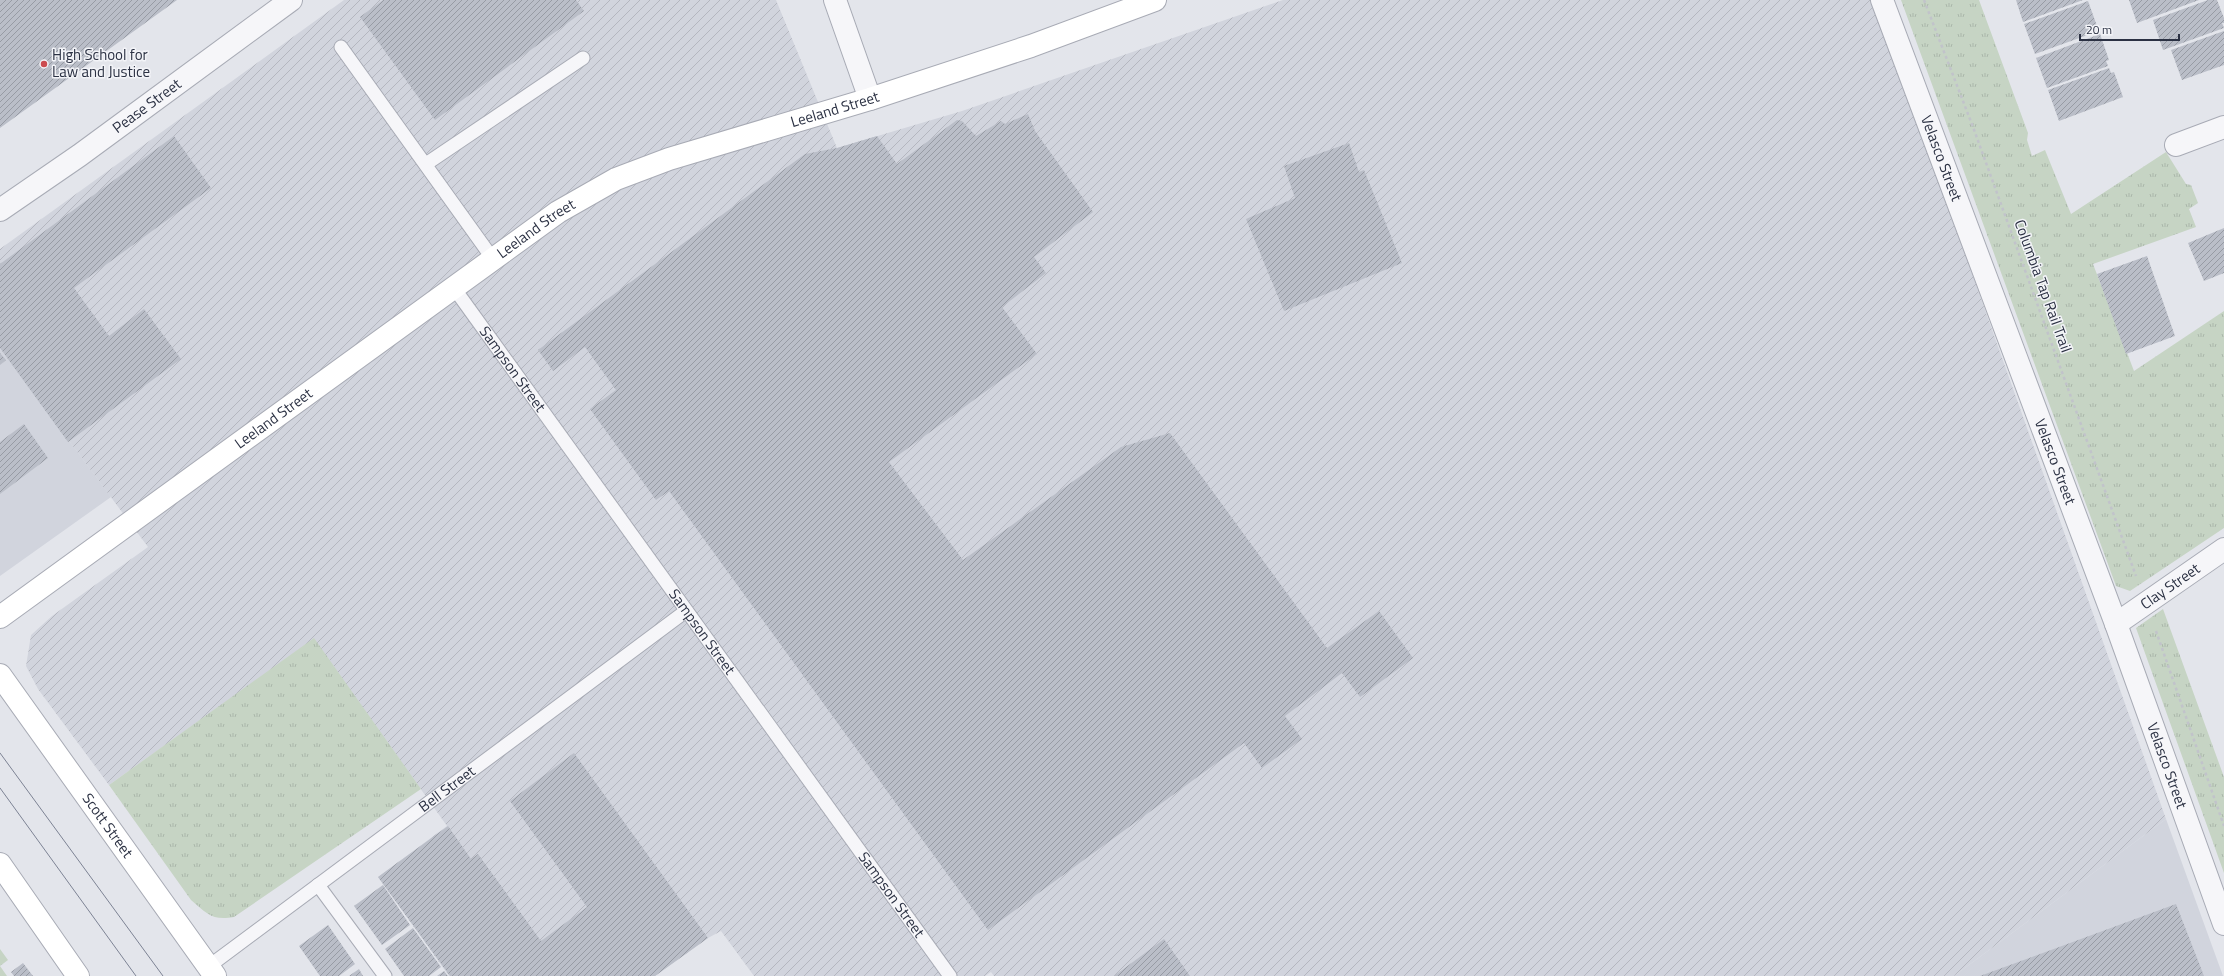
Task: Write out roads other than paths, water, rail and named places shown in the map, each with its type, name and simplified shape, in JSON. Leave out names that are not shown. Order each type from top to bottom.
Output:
[{"type":"main road","name":"Leeland Street","points":[[0,617],[558,212],[616,179],[669,159],[870,98],[1031,46],[1155,0]]},
{"type":"main road","name":"Scott Street","points":[[0,675],[212,971]]},
{"type":"main road","points":[[0,864],[78,976]]},
{"type":"street","name":"Pease Street","points":[[0,210],[80,155],[291,0]]},
{"type":"street","points":[[835,0],[870,98]]},
{"type":"street","name":"Velasco Street","points":[[1882,0],[2116,624],[2224,924]]},
{"type":"street","points":[[2176,145],[2224,127]]},
{"type":"street","name":"Clay Street","points":[[2116,624],[2224,549]]},
{"type":"lane","points":[[341,47],[493,259]]},
{"type":"lane","points":[[426,164],[583,58]]},
{"type":"lane","name":"Sampson Street","points":[[454,288],[950,976]]},
{"type":"lane","name":"Bell Street","points":[[212,971],[318,885],[686,611]]},
{"type":"lane","points":[[318,885],[385,976]]},
{"type":"tram line","points":[[0,753],[163,976]]},
{"type":"tram line","points":[[0,788],[136,976]]},
{"type":"place","name":"High School for Law and Justice","points":[[44,64]]}]
